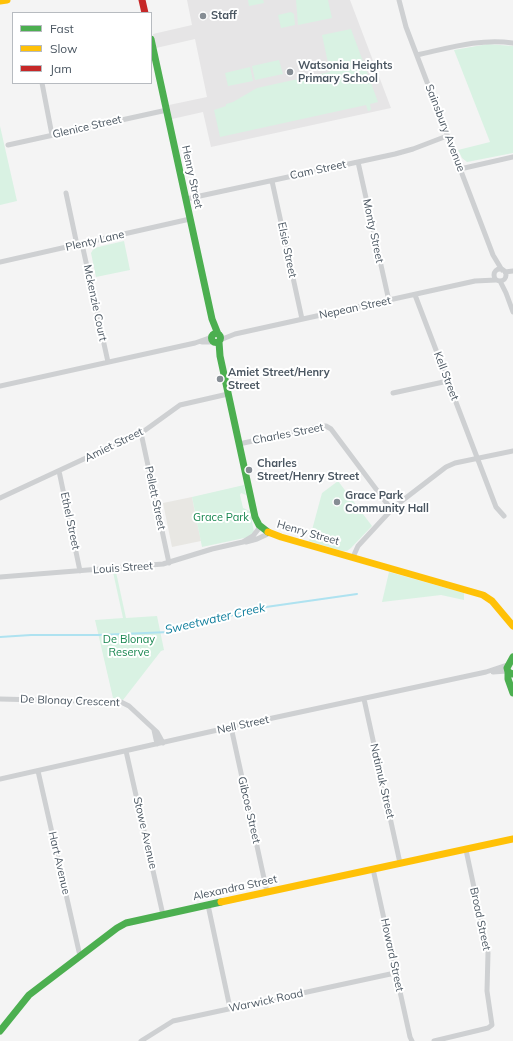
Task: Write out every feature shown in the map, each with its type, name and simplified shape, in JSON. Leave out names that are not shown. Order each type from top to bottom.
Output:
[{"type":"street","points":[[0,1],[7,0]]},
{"type":"street","points":[[142,0],[145,12]]},
{"type":"street","name":"Sainsbury Avenue","points":[[399,0],[403,17],[513,312]]},
{"type":"street","points":[[417,55],[477,42],[491,41],[513,43]]},
{"type":"street","name":"Henry Street","points":[[152,44],[255,516],[260,527],[270,534],[483,595],[492,602],[512,624],[513,632]]},
{"type":"street","points":[[42,84],[52,135]]},
{"type":"street","name":"Glenice Street","points":[[8,145],[166,110]]},
{"type":"street","name":"Cam Street","points":[[186,199],[404,152],[448,136]]},
{"type":"street","points":[[460,169],[513,157]]},
{"type":"street","name":"Monty Street","points":[[358,162],[388,300]]},
{"type":"street","name":"Elsie Street","points":[[272,180],[302,319]]},
{"type":"street","name":"Mckenzie Court","points":[[66,193],[80,244],[108,362]]},
{"type":"street","name":"Plenty Lane","points":[[0,262],[190,219]]},
{"type":"street","name":"Nepean Street","points":[[500,276],[513,271]]},
{"type":"street","name":"Nepean Street","points":[[0,386],[475,281],[513,275]]},
{"type":"street","name":"Kell Street","points":[[415,294],[496,507],[504,516]]},
{"type":"street","points":[[393,393],[448,381]]},
{"type":"street","name":"Amiet Street","points":[[0,498],[141,433],[180,405],[228,394]]},
{"type":"street","name":"Charles Street","points":[[239,444],[321,426],[328,426],[391,509]]},
{"type":"street","name":"Pellett Street","points":[[141,433],[169,563]]},
{"type":"street","points":[[353,557],[358,546],[391,509],[446,467],[455,463],[513,451]]},
{"type":"street","name":"Ethel Street","points":[[59,471],[80,571]]},
{"type":"street","name":"Louis Street","points":[[243,542],[253,536],[260,527]]},
{"type":"street","name":"Louis Street","points":[[0,577],[152,566],[169,563],[212,549],[251,541],[270,534]]},
{"type":"street","points":[[513,657],[508,679],[513,693]]},
{"type":"street","name":"Nell Street","points":[[0,779],[486,672],[509,670]]},
{"type":"street","name":"De Blonay Crescent","points":[[0,699],[121,702],[129,706],[154,730],[160,743]]},
{"type":"street","name":"Natimuk Street","points":[[364,699],[400,863]]},
{"type":"street","name":"Gibcoe Street","points":[[231,727],[268,892]]},
{"type":"street","name":"Stowe Avenue","points":[[126,751],[163,915]]},
{"type":"street","name":"Hart Avenue","points":[[38,771],[80,956]]},
{"type":"street","name":"Alexandra Street","points":[[0,1031],[24,999],[122,925],[131,921],[513,839]]},
{"type":"street","name":"Broad Street","points":[[434,1041],[488,1028],[492,1025],[486,988],[488,953],[466,850]]},
{"type":"street","name":"Howard Street","points":[[373,869],[395,973],[412,1041]]},
{"type":"street","points":[[208,905],[230,1008]]},
{"type":"street","name":"Warwick Road","points":[[141,1041],[173,1021],[395,973]]},
{"type":"shaded area","name":"Watsonia Heights Primary School","points":[[187,0],[350,0],[391,108],[211,147],[203,112],[172,119],[169,105],[207,97],[195,39],[156,48],[153,34],[192,25]]},
{"type":"shaded area","points":[[192,497],[201,541],[172,547],[163,503]]},
{"type":"green space","points":[[248,0],[263,0],[264,3],[249,6]]},
{"type":"green space","points":[[296,0],[328,0],[332,18],[298,25]]},
{"type":"green space","points":[[291,12],[294,14],[295,25],[281,28],[278,15]]},
{"type":"green space","points":[[351,29],[378,102],[370,104],[371,110],[368,111],[366,105],[220,137],[214,110],[226,106],[226,104],[233,102],[257,88],[330,72],[322,35]]},
{"type":"green space","points":[[488,44],[513,46],[513,153],[467,162],[462,158],[458,150],[490,142],[454,50]]},
{"type":"green space","points":[[279,60],[283,74],[255,80],[252,66]]},
{"type":"green space","points":[[250,67],[253,81],[228,86],[225,73]]},
{"type":"green space","points":[[0,126],[17,201],[0,205]]},
{"type":"green space","points":[[124,241],[130,270],[96,277],[91,253],[94,248]]},
{"type":"green space","points":[[338,481],[372,526],[347,551],[342,551],[309,541],[322,493]]},
{"type":"green space","name":"Grace Park","points":[[244,485],[246,495],[241,493],[240,495],[243,508],[250,511],[254,532],[249,537],[202,547],[192,497]]},
{"type":"green space","name":"De Blonay Reserve","points":[[113,572],[116,572],[126,618],[157,616],[164,650],[161,651],[123,700],[113,698],[95,620],[123,618]]},
{"type":"green space","points":[[389,572],[464,593],[464,600],[441,595],[382,602]]},
{"type":"waterway","name":"Sweetwater Creek","points":[[0,637],[169,632],[266,607],[357,594]]},
{"type":"traffic: fast","points":[[152,44],[212,319],[218,334]]},
{"type":"traffic: fast","points":[[216,333],[221,338],[216,343],[211,338],[216,333]]},
{"type":"traffic: fast","points":[[219,342],[220,356],[255,517],[259,525],[268,532]]},
{"type":"traffic: fast","points":[[513,657],[507,668],[508,672],[513,674]]},
{"type":"traffic: fast","points":[[508,672],[508,679],[513,693]]},
{"type":"traffic: fast","points":[[0,1031],[29,995],[117,928],[126,923],[221,902]]},
{"type":"traffic: slow","points":[[0,1],[7,0]]},
{"type":"traffic: slow","points":[[268,532],[483,595],[492,601],[513,626]]},
{"type":"traffic: slow","points":[[221,902],[513,839]]},
{"type":"traffic: jam","points":[[142,0],[145,12]]},
{"type":"place","name":"Staff","points":[[203,16]]},
{"type":"place","name":"Watsonia Heights Primary School","points":[[290,72]]},
{"type":"place","name":"Amiet Street/Henry Street","points":[[220,379]]},
{"type":"place","name":"Charles Street/Henry Street","points":[[249,470]]},
{"type":"place","name":"Grace Park Community Hall","points":[[337,502]]}]
